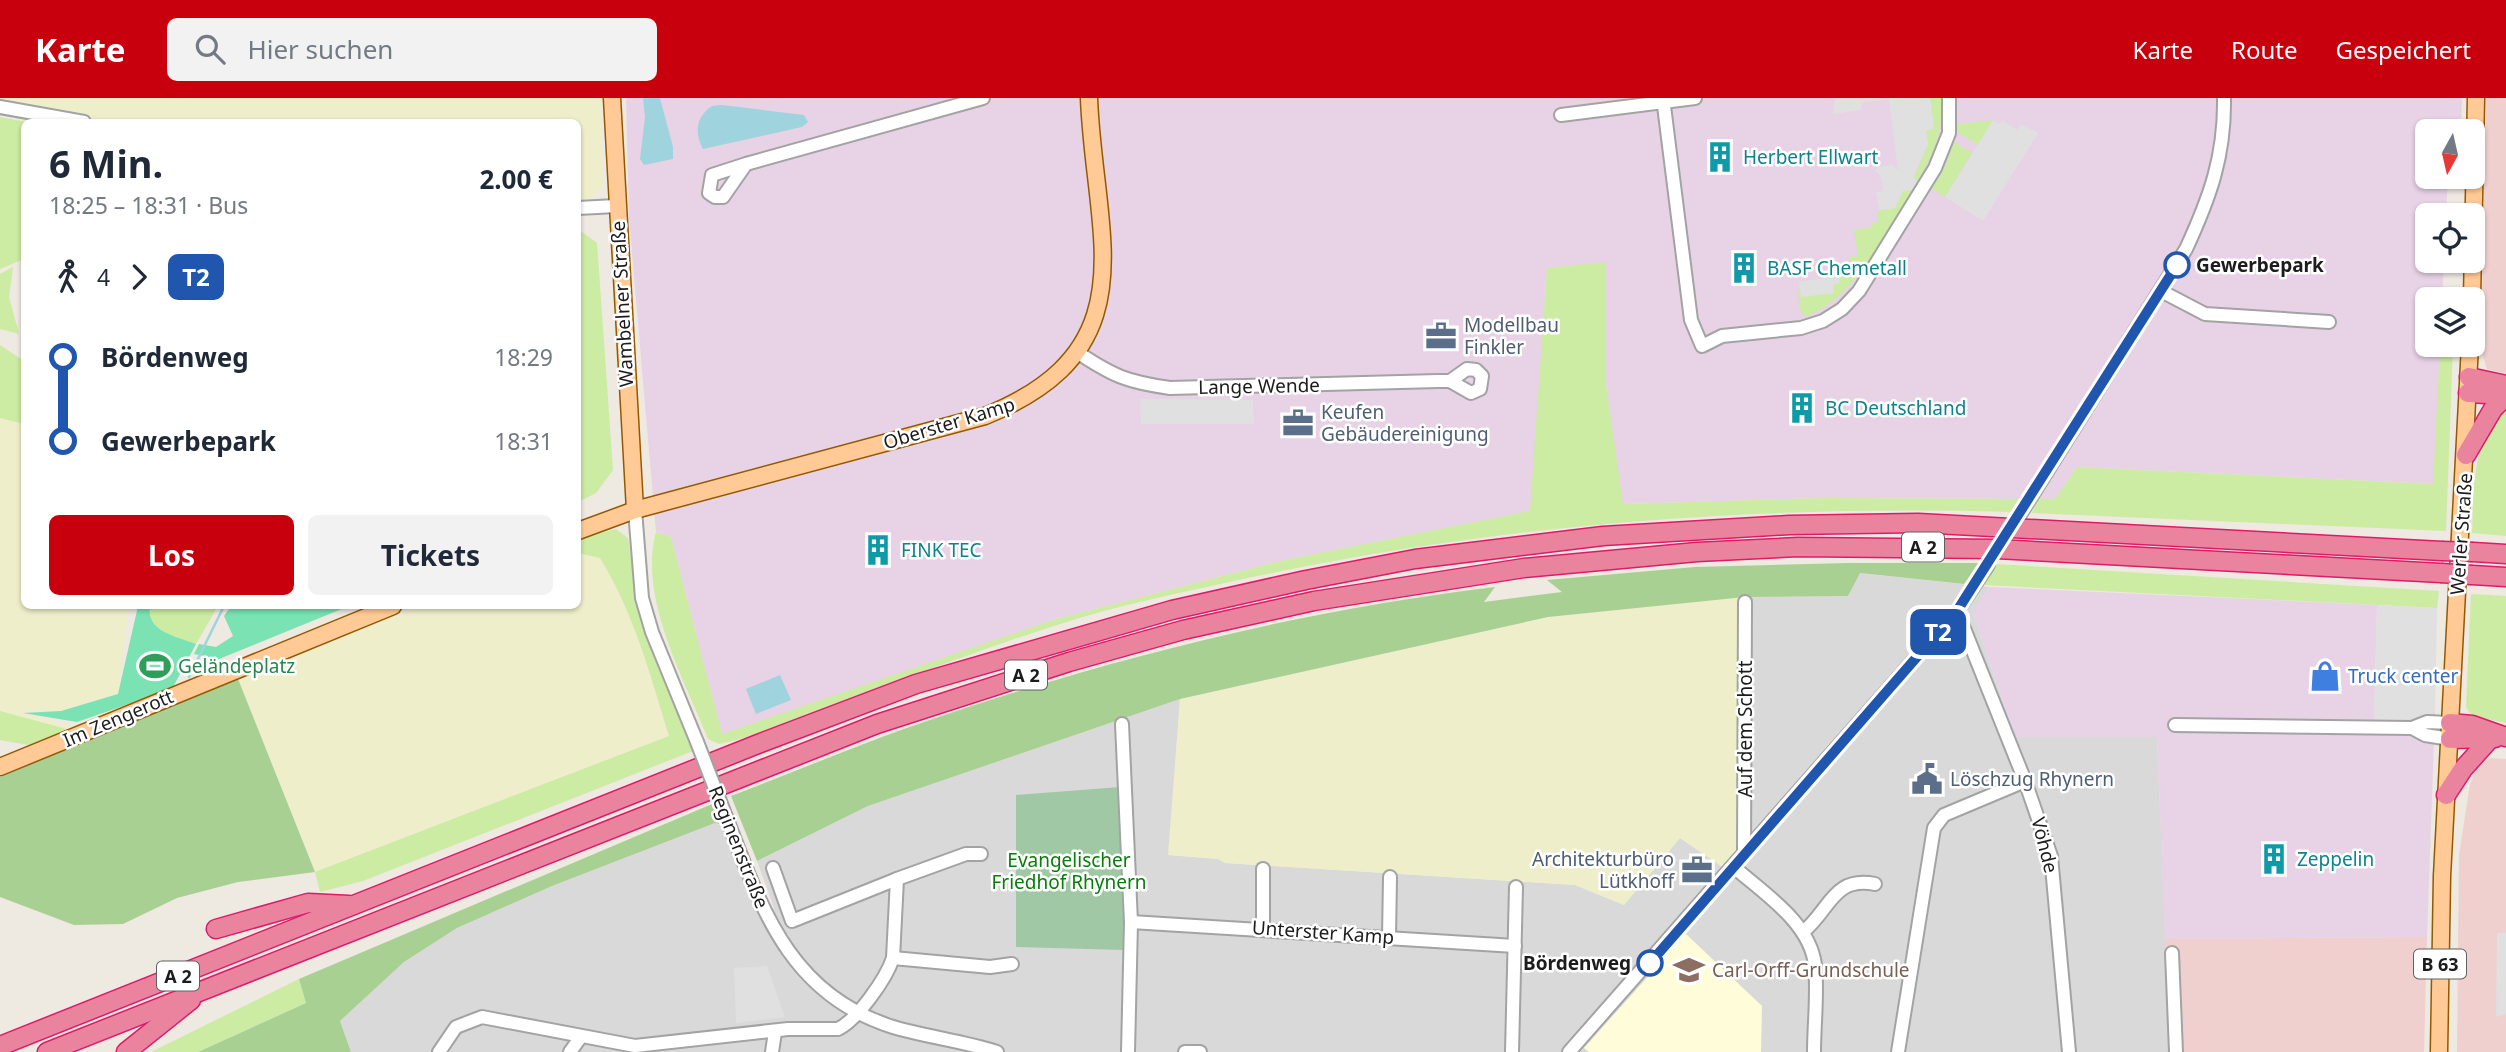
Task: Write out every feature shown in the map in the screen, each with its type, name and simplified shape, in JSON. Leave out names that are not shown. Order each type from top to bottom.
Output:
[{"type":"highway","points":[[2468,385],[2506,385]]},
{"type":"highway","points":[[2466,455],[2493,409],[2506,396],[2468,385]]},
{"type":"highway","name":"A 2","points":[[0,1046],[758,744],[916,684],[1172,610],[1415,559],[1665,532],[1918,523],[2506,555]]},
{"type":"highway","name":"A 2","points":[[47,1052],[779,762],[961,695],[1183,630],[1314,601],[1524,568],[1697,552],[1798,547],[1997,549],[2506,577]]},
{"type":"highway","points":[[2450,731],[2498,738]]},
{"type":"highway","points":[[2446,795],[2463,769],[2498,738]]},
{"type":"highway","points":[[216,929],[308,904],[356,906]]},
{"type":"highway","points":[[125,1052],[202,991]]},
{"type":"main road","name":"Wambelner Straße","points":[[612,98],[635,510]]},
{"type":"main road","name":"Oberster Kamp","points":[[635,510],[985,416],[1018,403],[1041,388],[1077,352],[1097,310],[1104,276],[1104,237],[1090,98]]},
{"type":"main road","points":[[2472,287],[2476,98]]},
{"type":"main road","name":"Werler Straße","points":[[2439,1052],[2446,795],[2469,357]]},
{"type":"main road","points":[[581,530],[635,510]]},
{"type":"main road","name":"Im Zengerott","points":[[0,767],[386,609]]},
{"type":"street","points":[[746,164],[984,98]]},
{"type":"street","points":[[1561,115],[1695,98]]},
{"type":"street","points":[[1663,100],[1691,320],[1702,346],[1722,336],[1801,328],[1823,321],[1842,309],[1859,291],[1936,168],[1949,133],[1949,98]]},
{"type":"street","points":[[2021,513],[2186,249],[2207,203],[2223,148],[2224,98]]},
{"type":"street","points":[[0,107],[67,119]]},
{"type":"street","points":[[581,208],[616,206]]},
{"type":"street","points":[[2161,291],[2205,314],[2329,322]]},
{"type":"street","name":"Lange Wende","points":[[1077,352],[1111,375],[1130,382],[1170,388],[1450,381]]},
{"type":"street","name":"Reginenstraße","points":[[635,510],[642,598],[652,632],[764,912],[781,942],[817,986],[856,1012],[892,1027],[997,1052]]},
{"type":"street","points":[[1569,1052],[1957,611],[1988,565]]},
{"type":"street","name":"Auf dem Schott","points":[[1744,855],[1745,602]]},
{"type":"street","name":"Vöhde","points":[[1957,611],[2025,781],[2051,856],[2069,1052]]},
{"type":"street","points":[[1122,724],[1131,922],[1128,1052]]},
{"type":"street","points":[[2175,725],[2412,728],[2425,735],[2450,731]]},
{"type":"street","points":[[1898,1052],[1934,828],[1944,815],[2025,781]]},
{"type":"street","points":[[773,868],[792,920],[966,854],[981,853]]},
{"type":"street","points":[[1734,867],[1803,932],[1815,963],[1814,1052]]},
{"type":"street","points":[[1263,869],[1263,928]]},
{"type":"street","points":[[1389,937],[1390,877]]},
{"type":"street","points":[[439,1052],[456,1027],[482,1017],[498,1018],[580,1038],[635,1045],[775,1031],[838,1029],[884,979],[893,958],[897,879]]},
{"type":"street","points":[[1803,932],[1846,885],[1861,881],[1875,884]]},
{"type":"street","points":[[1512,1052],[1516,887]]},
{"type":"street","name":"Unterster Kamp","points":[[1131,922],[1263,928],[1515,946]]},
{"type":"street","points":[[2172,953],[2176,1052]]},
{"type":"street","points":[[893,958],[990,967],[1012,964]]},
{"type":"street","points":[[772,1052],[775,1031]]},
{"type":"street","points":[[570,1052],[580,1038]]},
{"type":"street","points":[[1185,1052],[1200,1052]]},
{"type":"shaded area","points":[[626,98],[2462,98],[2461,119],[2415,119],[2415,189],[2447,189],[2447,203],[2415,203],[2415,273],[2443,273],[2443,287],[2415,287],[2415,357],[2439,357],[2434,484],[2077,467],[2055,499],[1823,498],[1622,504],[1606,384],[1606,263],[1547,268],[1531,511],[1285,560],[1056,619],[722,735],[671,537],[656,532],[629,218]]},
{"type":"shaded area","points":[[1835,98],[1930,98],[1934,129],[1926,130],[1928,144],[1914,176],[1917,182],[1912,190],[1903,191],[1895,208],[1879,210],[1876,192],[1883,191],[1881,177],[1875,170],[1878,167],[1892,165],[1898,170],[1889,99],[1861,103],[1862,110],[1833,114]]},
{"type":"shaded area","points":[[2486,98],[2506,98],[2506,374],[2487,369],[2483,357]]},
{"type":"shaded area","points":[[1993,120],[2000,124],[2002,120],[2017,130],[2021,124],[2038,133],[1983,221],[1945,197]]},
{"type":"shaded area","points":[[1839,276],[1840,283],[1833,285],[1834,293],[1801,297],[1799,282]]},
{"type":"shaded area","points":[[1140,399],[1253,400],[1254,424],[1141,424]]},
{"type":"shaded area","points":[[1859,573],[1989,587],[1973,613],[2015,737],[2157,737],[2170,1052],[351,1052],[340,1021],[404,962],[457,928],[552,886],[715,823],[722,826],[762,915],[774,908],[757,861],[868,806],[1180,699],[1169,855],[1218,859],[1225,863],[1575,885],[1624,905],[1680,838],[1727,870],[1745,597],[1848,596]]},
{"type":"shaded area","points":[[1989,587],[2377,605],[2374,723],[2426,719],[2435,711],[2427,937],[2165,939],[2157,737],[2015,737],[1973,613]]},
{"type":"shaded area","points":[[2377,605],[2437,608],[2435,711],[2426,719],[2412,723],[2374,724]]},
{"type":"shaded area","points":[[2491,758],[2506,759],[2506,1052],[2457,1052],[2459,855],[2470,784],[2478,766]]},
{"type":"shaded area","points":[[2497,933],[2506,933],[2506,1014],[2496,1017]]},
{"type":"shaded area","name":"Carl-Orff-Grundschule","points":[[1686,934],[1762,1006],[1761,1052],[1589,1052],[1584,1048]]},
{"type":"shaded area","points":[[2427,937],[2424,1052],[2170,1052],[2165,939]]},
{"type":"shaded area","points":[[767,966],[785,1017],[736,1023],[734,968]]},
{"type":"green space","points":[[0,98],[601,98],[603,185],[591,198],[581,200],[581,119],[85,119],[0,103]]},
{"type":"green space","points":[[1930,98],[1941,98],[1941,121],[1933,151],[1917,182],[1914,177],[1928,144],[1926,130],[1934,129]]},
{"type":"green space","points":[[0,117],[21,121],[21,260],[0,269]]},
{"type":"green space","points":[[1993,120],[1978,145],[1956,131],[1957,124]]},
{"type":"green space","points":[[1954,142],[1972,153],[1945,197],[1931,188],[1945,167]]},
{"type":"green space","points":[[1903,190],[1912,190],[1868,263],[1840,295],[1805,317],[1800,310],[1798,290],[1802,297],[1833,293],[1833,284],[1840,283],[1839,276],[1851,274],[1849,257],[1858,256],[1854,230],[1872,227],[1871,223],[1878,222],[1877,211],[1895,208]]},
{"type":"green space","points":[[581,231],[597,243],[613,470],[596,493],[581,500]]},
{"type":"green space","points":[[1606,262],[1606,384],[1623,504],[1823,498],[2022,499],[2013,512],[1820,512],[1629,522],[1438,544],[1343,559],[1200,588],[1102,612],[979,651],[757,735],[719,744],[708,739],[676,664],[658,610],[652,557],[656,532],[671,537],[722,734],[1056,619],[1285,560],[1530,511],[1547,268]]},
{"type":"green space","points":[[13,267],[9,297],[19,334],[0,329],[0,274]]},
{"type":"green space","points":[[0,345],[21,359],[21,423],[0,418]]},
{"type":"green space","points":[[2439,357],[2453,357],[2446,531],[2032,513],[2038,499],[2055,499],[2077,467],[2433,484]]},
{"type":"green space","points":[[2506,411],[2506,536],[2472,533],[2474,484],[2480,450],[2495,421]]},
{"type":"green space","points":[[0,418],[21,423],[21,609],[129,609],[118,694],[61,711],[16,710],[76,728],[74,731],[0,711]]},
{"type":"green space","points":[[616,529],[628,538],[638,608],[693,751],[363,881],[320,892],[315,872],[669,736],[640,644],[622,600],[600,558],[581,554],[581,538]]},
{"type":"green space","points":[[581,554],[600,558],[612,578],[636,628],[669,736],[315,872],[238,679],[412,609],[581,609]]},
{"type":"green space","points":[[1979,563],[2439,591],[2437,608],[1964,584]]},
{"type":"green space","points":[[1979,563],[1964,584],[1860,573],[1848,596],[1745,597],[1548,617],[1180,699],[868,806],[757,861],[731,796],[875,739],[993,699],[1134,658],[1278,623],[1495,587],[1484,602],[1562,592],[1547,580],[1695,567]]},
{"type":"green space","points":[[2471,594],[2506,596],[2506,723],[2472,716],[2466,707]]},
{"type":"green space","points":[[1745,597],[1742,851],[1727,870],[1680,838],[1624,905],[1575,885],[1225,863],[1218,859],[1168,855],[1180,699],[1548,617]]},
{"type":"green space","name":"Geländeplatz","points":[[137,609],[150,609],[153,622],[164,632],[196,644],[172,689],[77,722],[23,713],[61,711],[118,694]]},
{"type":"green space","points":[[150,609],[216,609],[196,644],[164,632],[153,622]]},
{"type":"green space","name":"Geländeplatz","points":[[229,609],[342,609],[219,659],[194,654],[199,644],[216,647],[233,636],[224,616]]},
{"type":"green space","points":[[238,679],[315,872],[238,882],[177,898],[123,924],[74,925],[0,897],[0,777]]},
{"type":"green space","points":[[0,711],[74,731],[39,747],[0,740]]},
{"type":"green space","name":"Evangelischer Friedhof Rhynern","points":[[1120,787],[1124,950],[1016,947],[1016,795]]},
{"type":"green space","points":[[712,804],[722,825],[715,823],[552,886],[457,928],[404,962],[340,1021],[351,1052],[198,1052],[306,1003],[299,979]]},
{"type":"green space","points":[[299,979],[306,1003],[198,1052],[151,1052]]},
{"type":"water","points":[[643,98],[660,98],[673,147],[673,159],[644,165],[640,159],[645,117]]},
{"type":"water","points":[[712,106],[804,115],[808,122],[802,127],[703,149],[698,137],[700,120]]},
{"type":"water","points":[[780,675],[791,700],[756,714],[746,689]]},
{"type":"waterway","points":[[189,677],[223,609]]},
{"type":"bus line","name":"T2","points":[[1650,963],[1957,611],[2177,265]]},
{"type":"place","name":"Herbert Ellwart","points":[[1720,157]]},
{"type":"place","name":"Gewerbepark","points":[[2177,265]]},
{"type":"place","name":"BASF Chemetall","points":[[1744,268]]},
{"type":"place","name":"Modellbau Finkler","points":[[1441,336]]},
{"type":"place","name":"BC Deutschland","points":[[1802,408]]},
{"type":"place","name":"Keufen Gebäudereinigung","points":[[1298,423]]},
{"type":"place","name":"FINK TEC","points":[[878,550]]},
{"type":"place","name":"Geländeplatz","points":[[155,666]]},
{"type":"place","name":"Truck center","points":[[2325,676]]},
{"type":"place","name":"Löschzug Rhynern","points":[[1927,779]]},
{"type":"place","name":"Zeppelin","points":[[2274,859]]},
{"type":"place","name":"Architekturbüro Lütkhoff","points":[[1697,870]]},
{"type":"place","name":"Bördenweg","points":[[1650,963]]},
{"type":"place","name":"Carl-Orff-Grundschule","points":[[1689,970]]}]
